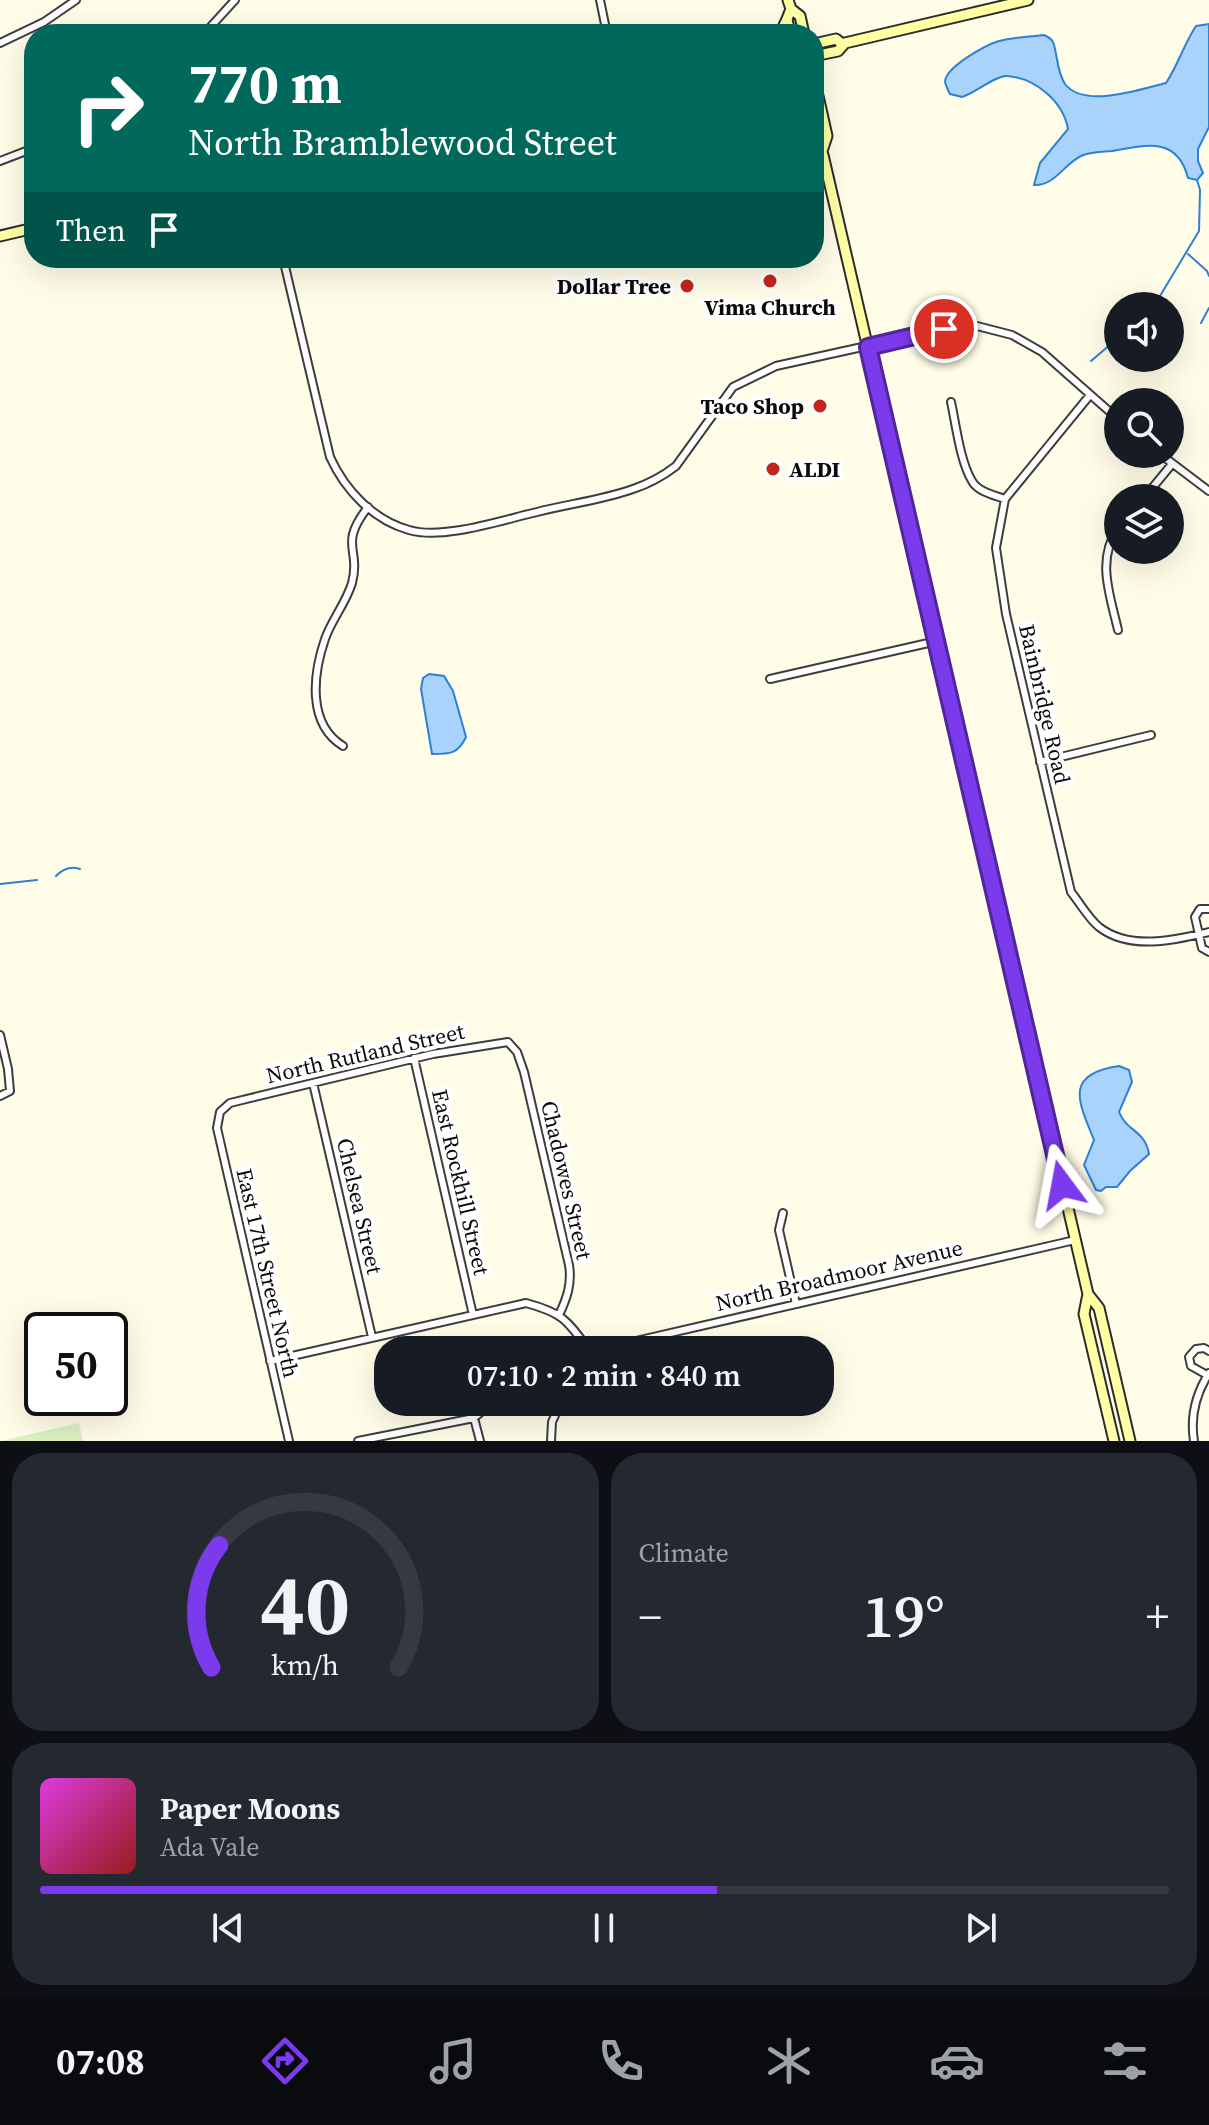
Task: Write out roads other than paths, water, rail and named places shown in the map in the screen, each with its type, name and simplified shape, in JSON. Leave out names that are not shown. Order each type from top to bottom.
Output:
[{"type":"main road","points":[[824,54],[838,51],[842,44],[1028,0]]},
{"type":"main road","points":[[789,9],[800,16],[802,24]]},
{"type":"main road","points":[[824,42],[836,39],[842,44]]},
{"type":"main road","points":[[824,123],[827,136],[824,145]]},
{"type":"main road","points":[[824,160],[1075,1240],[1088,1294],[1099,1308],[1130,1441]]},
{"type":"main road","points":[[0,236],[24,230]]},
{"type":"main road","points":[[1088,1294],[1084,1314],[1114,1441]]},
{"type":"street","points":[[40,24],[76,0]]},
{"type":"street","points":[[213,24],[235,0]]},
{"type":"street","points":[[600,0],[605,24]]},
{"type":"street","points":[[0,43],[24,32]]},
{"type":"street","points":[[0,161],[24,152]]},
{"type":"street","points":[[285,268],[330,457],[339,478],[368,507],[410,531],[456,532],[632,489],[664,475],[676,466],[733,387],[776,366],[944,329],[977,326],[1012,335],[1042,352],[1104,407]]},
{"type":"street","name":"Bainbridge Road","points":[[1090,395],[1005,499],[996,548],[999,580],[1071,892],[1099,927],[1131,940],[1167,941],[1209,932]]},
{"type":"street","points":[[951,402],[973,483],[1005,499]]},
{"type":"street","points":[[1156,484],[1169,468]]},
{"type":"street","points":[[1177,468],[1209,491]]},
{"type":"street","points":[[343,746],[327,733],[320,721],[316,683],[325,639],[351,584],[354,525],[368,507]]},
{"type":"street","points":[[1105,564],[1118,630]]},
{"type":"street","points":[[770,679],[937,641]]},
{"type":"street","points":[[1040,762],[1151,735]]},
{"type":"street","points":[[1209,909],[1200,909],[1196,913],[1202,948],[1209,952]]},
{"type":"street","points":[[0,1035],[10,1091],[0,1096]]},
{"type":"street","name":"North Rutland Street","points":[[220,1112],[230,1103],[483,1044],[508,1042],[517,1052]]},
{"type":"street","name":"Chadowes Street","points":[[517,1052],[571,1278],[568,1297],[559,1315]]},
{"type":"street","name":"East Rockhill Street","points":[[414,1058],[473,1315]]},
{"type":"street","name":"Chelsea Street","points":[[313,1083],[372,1337]]},
{"type":"street","name":"East 17th Street North","points":[[220,1112],[217,1128],[289,1441]]},
{"type":"street","points":[[783,1213],[779,1230],[796,1304]]},
{"type":"street","name":"North Broadmoor Avenue","points":[[657,1336],[1075,1240]]},
{"type":"street","points":[[270,1361],[526,1303],[553,1311],[570,1323],[579,1336]]},
{"type":"street","points":[[1194,1441],[1191,1421],[1201,1386],[1208,1374],[1191,1366],[1189,1357],[1196,1349],[1209,1351]]},
{"type":"street","points":[[358,1441],[476,1416]]},
{"type":"street","points":[[551,1441],[555,1416]]},
{"type":"street","points":[[474,1418],[480,1441]]},
{"type":"water","points":[[1209,24],[1209,127],[1198,149],[1198,161],[1203,173],[1197,180],[1188,178],[1183,165],[1168,149],[1148,146],[1084,155],[1048,182],[1034,185],[1040,163],[1068,129],[1054,100],[1028,81],[1007,76],[962,97],[950,94],[945,82],[959,63],[985,47],[999,41],[1044,35],[1053,42],[1061,77],[1074,91],[1099,96],[1128,93],[1166,83],[1196,26]]},
{"type":"water","points":[[429,674],[444,676],[453,691],[466,737],[460,747],[449,753],[432,754],[421,689],[423,678]]},
{"type":"water","points":[[1119,1066],[1129,1070],[1132,1082],[1119,1112],[1126,1124],[1144,1140],[1149,1154],[1117,1187],[1106,1187],[1101,1191],[1096,1190],[1084,1165],[1094,1140],[1083,1113],[1080,1091],[1090,1075]]},
{"type":"waterway","points":[[1162,292],[1199,231],[1200,190],[1197,180]]},
{"type":"waterway","points":[[1188,254],[1209,276]]},
{"type":"waterway","points":[[1201,323],[1209,308]]},
{"type":"waterway","points":[[1091,361],[1104,350]]},
{"type":"waterway","points":[[56,876],[67,869],[80,869]]},
{"type":"waterway","points":[[0,884],[37,880]]},
{"type":"place","name":"Vima Church","points":[[770,281]]},
{"type":"place","name":"Dollar Tree","points":[[687,286]]},
{"type":"place","name":"Taco Shop","points":[[820,406]]},
{"type":"place","name":"ALDI","points":[[773,469]]}]
